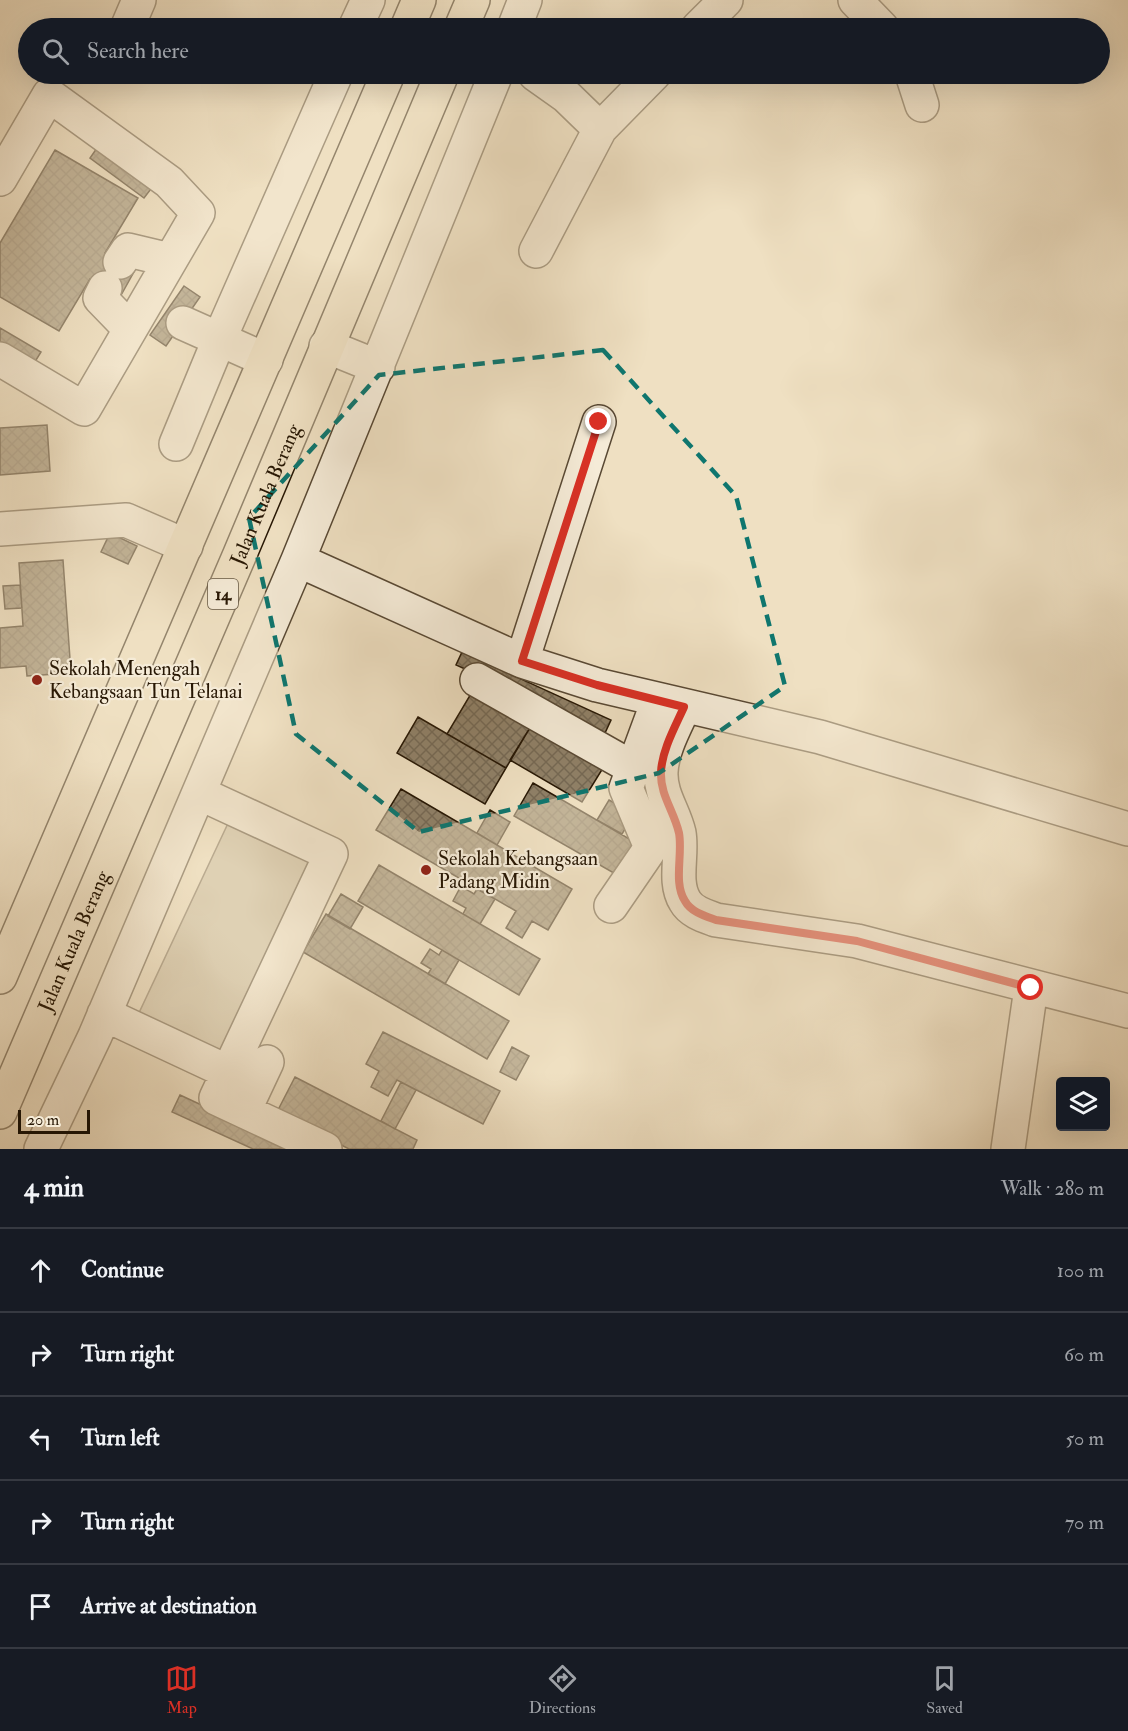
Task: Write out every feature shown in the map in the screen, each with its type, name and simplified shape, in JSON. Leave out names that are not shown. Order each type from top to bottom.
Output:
[{"type":"highway","points":[[411,18],[419,0]]},
{"type":"highway","points":[[465,18],[473,0]]},
{"type":"highway","points":[[0,977],[384,84]]},
{"type":"highway","name":"Jalan Kuala Berang","points":[[0,1112],[438,84]]},
{"type":"street","points":[[131,18],[139,0]]},
{"type":"street","points":[[360,18],[368,0]]},
{"type":"street","points":[[518,18],[525,0]]},
{"type":"street","points":[[708,18],[726,0]]},
{"type":"street","points":[[855,0],[872,18]]},
{"type":"street","points":[[176,444],[332,84]]},
{"type":"street","points":[[41,1149],[104,1014],[298,560],[492,84]]},
{"type":"street","points":[[549,84],[566,96],[600,129]]},
{"type":"street","points":[[536,251],[600,129],[644,84]]},
{"type":"street","points":[[915,84],[922,105]]},
{"type":"street","points":[[0,178],[49,95],[169,183],[198,213],[170,260],[156,317],[84,409],[0,359]]},
{"type":"street","points":[[170,260],[128,250],[100,298],[219,340],[266,360]]},
{"type":"street","points":[[326,346],[378,367]]},
{"type":"street","points":[[522,661],[599,422]]},
{"type":"street","points":[[0,529],[126,520],[186,546]]},
{"type":"street","points":[[298,560],[522,661],[597,685],[671,704],[820,737],[1128,829]]},
{"type":"street","points":[[477,680],[633,768]]},
{"type":"street","points":[[611,906],[648,852],[650,844],[626,788],[633,768],[671,704]]},
{"type":"street","points":[[671,704],[661,770],[662,787],[679,835],[679,878],[684,901],[698,914],[716,920],[857,941],[1031,988],[1128,1011]]},
{"type":"street","points":[[199,793],[331,854],[216,1098],[325,1149]]},
{"type":"street","points":[[1008,1149],[1031,988]]},
{"type":"street","points":[[104,1014],[228,1072]]},
{"type":"street","points":[[244,1111],[267,1062]]},
{"type":"highlighted area","points":[[603,350],[736,496],[785,686],[659,773],[419,832],[296,734],[249,518],[379,375]]},
{"type":"shaded area","points":[[231,817],[316,857],[223,1054],[138,1015]]},
{"type":"building","points":[[99,145],[154,185],[144,198],[90,158]]},
{"type":"building","points":[[55,150],[138,198],[105,253],[135,270],[120,297],[90,279],[59,331],[0,297],[0,243]]},
{"type":"building","points":[[184,286],[200,297],[166,346],[150,335]]},
{"type":"building","points":[[0,328],[41,352],[28,373],[0,357]]},
{"type":"building","points":[[47,425],[50,471],[0,475],[0,428]]},
{"type":"building","points":[[110,533],[137,546],[128,564],[101,552]]},
{"type":"building","points":[[63,560],[71,673],[27,676],[26,666],[0,668],[0,628],[23,626],[19,563]]},
{"type":"building","points":[[20,585],[22,608],[5,609],[3,586]]},
{"type":"building","points":[[462,652],[611,720],[605,733],[456,665]]},
{"type":"building","points":[[472,692],[531,726],[506,768],[447,734]]},
{"type":"building","points":[[418,717],[506,768],[485,804],[397,753]]},
{"type":"building","points":[[531,726],[603,768],[582,802],[510,760]]},
{"type":"building","points":[[533,783],[638,844],[619,876],[514,816]]},
{"type":"building","points":[[401,789],[572,889],[548,930],[532,921],[522,938],[506,928],[516,911],[376,830]]},
{"type":"building","points":[[609,800],[634,814],[622,834],[597,820]]},
{"type":"building","points":[[490,810],[510,822],[497,845],[477,833]]},
{"type":"building","points":[[379,865],[540,959],[519,995],[358,901]]},
{"type":"building","points":[[461,886],[474,894],[477,889],[495,899],[480,924],[463,914],[466,908],[453,901]]},
{"type":"building","points":[[341,894],[363,907],[350,929],[328,916]]},
{"type":"building","points":[[326,914],[509,1021],[487,1059],[303,952]]},
{"type":"building","points":[[430,949],[439,955],[442,950],[459,960],[445,984],[428,974],[431,969],[421,963]]},
{"type":"building","points":[[383,1032],[500,1091],[483,1124],[397,1080],[388,1096],[371,1087],[379,1071],[366,1064]]},
{"type":"building","points":[[512,1047],[529,1056],[516,1080],[500,1072]]},
{"type":"building","points":[[295,1077],[417,1140],[413,1149],[349,1149],[277,1112]]},
{"type":"building","points":[[401,1082],[416,1090],[395,1129],[381,1121]]},
{"type":"building","points":[[180,1095],[296,1149],[253,1149],[172,1112]]},
{"type":"place","name":"Sekolah Menengah Kebangsaan Tun Telanai","points":[[37,680]]},
{"type":"place","name":"Sekolah Kebangsaan Padang Midin","points":[[426,870]]},
{"type":"route","points":[[599,422],[522,661],[597,685],[684,707],[665,753],[661,770],[665,801],[675,819],[679,835],[679,878],[684,901],[698,914],[716,920],[857,941],[1031,988]]}]
